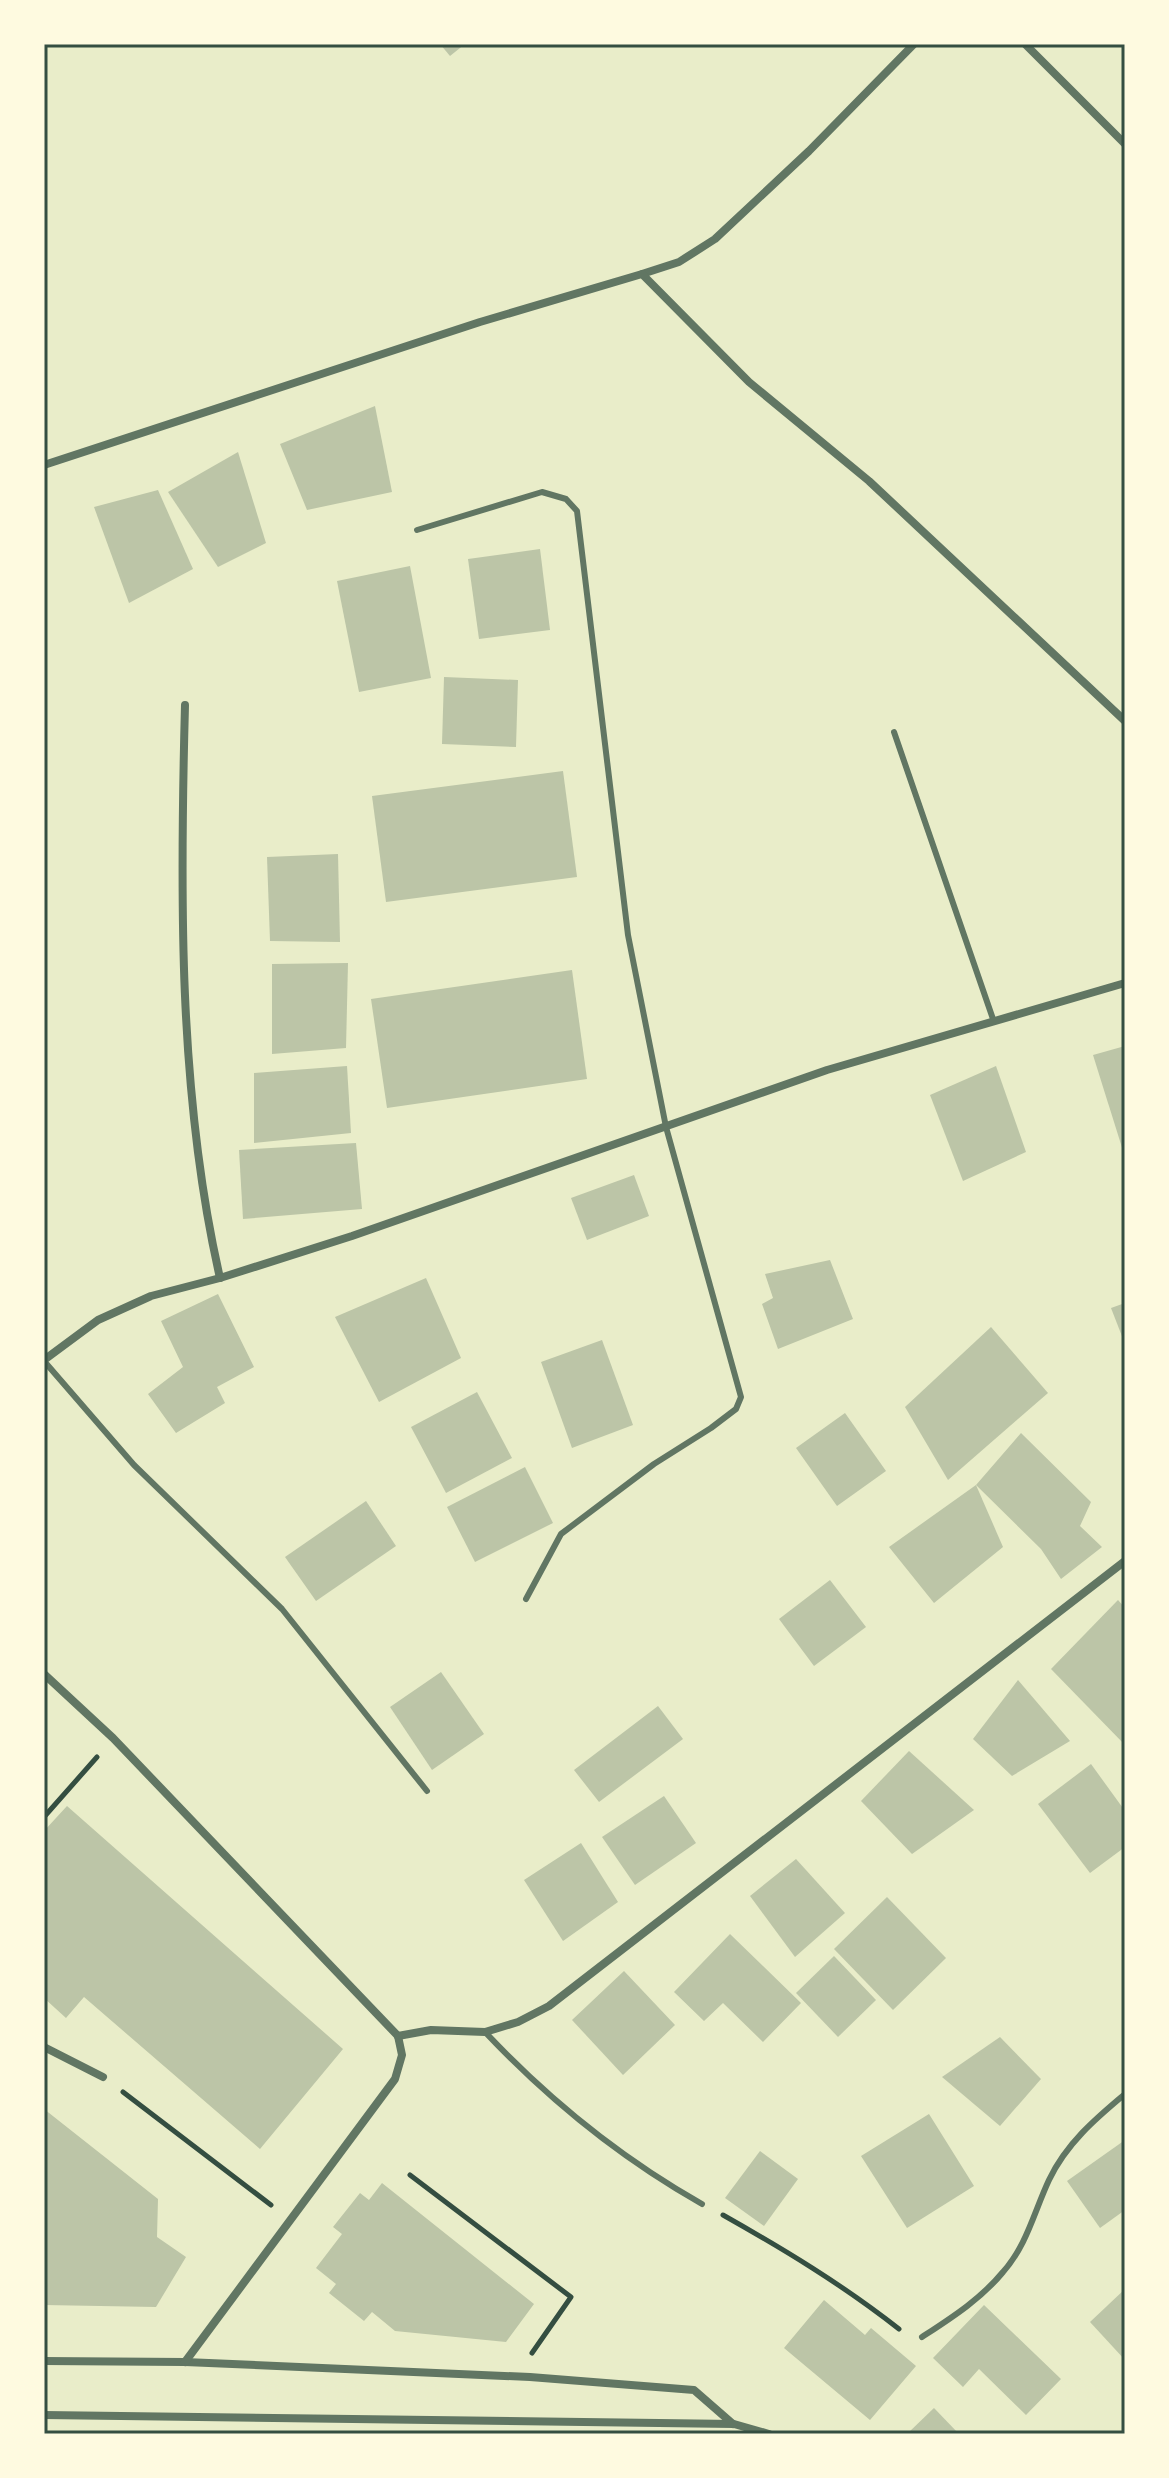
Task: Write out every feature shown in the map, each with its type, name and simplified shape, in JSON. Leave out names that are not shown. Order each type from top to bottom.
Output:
[{"type":"street","points":[[44,465],[480,322],[679,262],[715,239],[809,151],[914,44]]},
{"type":"street","points":[[1025,44],[1125,144]]},
{"type":"street","points":[[642,274],[749,382],[869,481],[1125,721]]},
{"type":"street","points":[[185,705],[182,829],[191,1070],[210,1234],[220,1278]]},
{"type":"street","points":[[44,1361],[115,1311],[151,1296],[220,1278],[827,1070],[993,1019],[1125,983]]},
{"type":"street","points":[[398,2036],[431,2030],[485,2032],[518,2022],[549,2006],[1125,1561]]},
{"type":"street","points":[[44,1674],[113,1738],[398,2036],[402,2055],[395,2079],[185,2362]]},
{"type":"street","points":[[44,2047],[103,2077]]},
{"type":"street","points":[[44,2361],[185,2362],[516,2377],[694,2390],[734,2424]]},
{"type":"street","points":[[44,2415],[734,2424],[769,2434]]},
{"type":"lane","points":[[417,530],[542,492],[566,499],[577,511],[628,935],[666,1127],[741,1397],[736,1409],[654,1464],[561,1534],[526,1599]]},
{"type":"lane","points":[[894,732],[993,1019]]},
{"type":"lane","points":[[44,1361],[134,1465],[282,1609],[427,1791]]},
{"type":"lane","points":[[485,2032],[559,2106],[614,2151],[702,2204]]},
{"type":"lane","points":[[922,2337],[966,2307],[1003,2272],[1028,2237],[1049,2180],[1071,2143],[1125,2094]]},
{"type":"path","points":[[44,1817],[113,1738]]},
{"type":"path","points":[[103,2077],[291,2220]]},
{"type":"path","points":[[410,2175],[571,2297],[516,2377]]},
{"type":"path","points":[[702,2204],[806,2261],[874,2306],[897,2328],[922,2337]]},
{"type":"building","points":[[440,44],[465,44],[450,56]]},
{"type":"building","points":[[375,406],[392,492],[307,510],[280,444]]},
{"type":"building","points":[[238,452],[266,543],[218,567],[168,492]]},
{"type":"building","points":[[158,490],[193,569],[129,603],[94,507]]},
{"type":"building","points":[[540,549],[550,630],[479,639],[468,559]]},
{"type":"building","points":[[410,566],[431,678],[359,692],[337,581]]},
{"type":"building","points":[[444,677],[518,680],[516,747],[442,744]]},
{"type":"building","points":[[563,771],[577,877],[386,902],[372,796]]},
{"type":"building","points":[[338,854],[340,942],[270,941],[267,857]]},
{"type":"building","points":[[348,963],[346,1048],[272,1054],[272,964]]},
{"type":"building","points":[[572,970],[587,1079],[387,1108],[371,999]]},
{"type":"building","points":[[1125,1046],[1125,1154],[1124,1154],[1093,1055]]},
{"type":"building","points":[[347,1066],[351,1133],[254,1143],[254,1073]]},
{"type":"building","points":[[996,1066],[1026,1152],[963,1181],[930,1095]]},
{"type":"building","points":[[356,1143],[362,1209],[243,1219],[239,1150]]},
{"type":"building","points":[[634,1175],[649,1216],[587,1240],[571,1198]]},
{"type":"building","points":[[830,1260],[853,1319],[778,1349],[762,1304],[773,1298],[765,1274]]},
{"type":"building","points":[[426,1278],[461,1358],[379,1402],[335,1317]]},
{"type":"building","points":[[218,1294],[254,1367],[217,1387],[225,1403],[176,1433],[148,1394],[183,1367],[161,1321]]},
{"type":"building","points":[[1125,1303],[1125,1344],[1111,1308]]},
{"type":"building","points":[[991,1327],[1048,1393],[948,1480],[905,1407]]},
{"type":"building","points":[[602,1340],[633,1425],[572,1448],[541,1362]]},
{"type":"building","points":[[477,1392],[512,1458],[446,1493],[411,1427]]},
{"type":"building","points":[[845,1413],[886,1471],[837,1506],[796,1448]]},
{"type":"building","points":[[1021,1433],[1091,1502],[1080,1526],[1102,1547],[1061,1579],[1041,1549],[976,1485]]},
{"type":"building","points":[[525,1467],[553,1523],[475,1562],[447,1507]]},
{"type":"building","points":[[976,1485],[1003,1547],[934,1603],[889,1547]]},
{"type":"building","points":[[366,1501],[396,1546],[316,1601],[285,1557]]},
{"type":"building","points":[[830,1580],[866,1627],[814,1666],[779,1619]]},
{"type":"building","points":[[1118,1600],[1125,1608],[1125,1745],[1051,1669]]},
{"type":"building","points":[[441,1672],[484,1734],[432,1770],[390,1707]]},
{"type":"building","points":[[1018,1680],[1070,1741],[1012,1776],[973,1739]]},
{"type":"building","points":[[658,1706],[683,1739],[599,1802],[574,1770]]},
{"type":"building","points":[[909,1751],[974,1810],[912,1854],[861,1801]]},
{"type":"building","points":[[1091,1764],[1125,1811],[1125,1847],[1090,1873],[1038,1804]]},
{"type":"building","points":[[664,1796],[696,1843],[635,1885],[602,1837]]},
{"type":"building","points":[[67,1806],[343,2049],[260,2149],[84,1997],[66,2018],[44,1998],[44,1831]]},
{"type":"building","points":[[581,1843],[618,1902],[563,1941],[524,1880]]},
{"type":"building","points":[[796,1859],[845,1913],[795,1957],[750,1896]]},
{"type":"building","points":[[887,1897],[946,1958],[893,2010],[834,1949]]},
{"type":"building","points":[[730,1934],[801,2003],[763,2042],[723,2003],[704,2021],[674,1992]]},
{"type":"building","points":[[834,1956],[876,2000],[838,2037],[796,1993]]},
{"type":"building","points":[[624,1971],[675,2025],[623,2075],[572,2020]]},
{"type":"building","points":[[1000,2037],[1041,2079],[1000,2126],[942,2077]]},
{"type":"building","points":[[44,2109],[158,2199],[157,2237],[186,2257],[156,2307],[44,2305]]},
{"type":"building","points":[[929,2114],[974,2186],[907,2228],[861,2156]]},
{"type":"building","points":[[1125,2140],[1125,2210],[1100,2228],[1067,2181]]},
{"type":"building","points":[[760,2151],[798,2179],[764,2226],[725,2198]]},
{"type":"building","points":[[382,2183],[534,2304],[506,2342],[395,2331],[372,2312],[364,2321],[329,2293],[336,2284],[316,2268],[342,2234],[333,2227],[360,2193],[369,2200]]},
{"type":"building","points":[[1125,2289],[1125,2360],[1090,2322]]},
{"type":"building","points":[[824,2300],[865,2335],[871,2328],[916,2366],[870,2420],[784,2348]]},
{"type":"building","points":[[984,2305],[1061,2379],[1026,2415],[979,2369],[963,2387],[933,2358]]},
{"type":"building","points":[[934,2408],[959,2434],[907,2434]]}]
